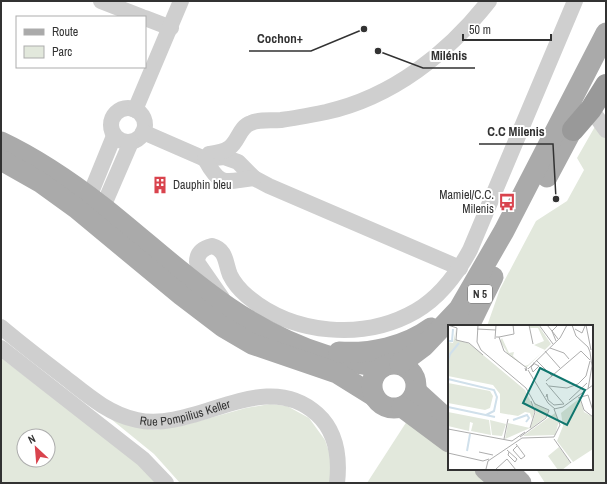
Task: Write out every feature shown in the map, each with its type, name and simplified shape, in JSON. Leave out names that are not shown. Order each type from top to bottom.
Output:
[{"type":"highway","points":[[573,130],[591,109],[606,85]]},
{"type":"main road","name":"N 5","points":[[392,365],[424,346],[450,321],[472,287],[504,231],[606,33]]},
{"type":"main road","name":"N 5","points":[[457,325],[470,309],[501,260],[573,130],[606,62]]},
{"type":"main road","points":[[1,142],[50,170],[181,295],[223,327],[252,344],[337,373],[374,396]]},
{"type":"main road","points":[[1,160],[93,210],[231,311],[276,336],[305,348],[357,364],[392,365],[410,371],[416,386],[448,420]]},
{"type":"main road","points":[[469,325],[501,260]]},
{"type":"main road","points":[[305,348],[356,352],[381,349],[405,342],[439,323],[472,287]]},
{"type":"main road","points":[[392,365],[375,374],[372,385],[374,396],[378,402],[389,408],[402,407],[411,401],[428,359],[448,335]]},
{"type":"main road","points":[[402,407],[448,441]]},
{"type":"main road","points":[[489,470],[512,476]]},
{"type":"street","points":[[101,1],[139,16]]},
{"type":"street","points":[[135,110],[171,28],[181,1]]},
{"type":"street","points":[[202,158],[230,147],[242,128],[252,122],[296,118],[328,111],[363,99],[385,89],[430,62],[474,20],[489,1]]},
{"type":"street","points":[[231,311],[197,262],[197,257],[206,248],[212,246],[221,250],[235,284],[262,307],[276,316],[306,326],[346,330],[376,326],[396,320],[417,310],[437,295],[460,268],[470,250],[492,201],[574,1]]},
{"type":"street","points":[[146,19],[171,28]]},
{"type":"street","points":[[122,109],[135,110],[144,119],[137,137],[93,210],[114,136],[110,124],[112,118],[122,109]]},
{"type":"street","points":[[591,109],[606,130]]},
{"type":"street","points":[[114,136],[125,142],[137,137],[202,158],[216,157],[231,159],[238,162],[254,178],[460,268]]},
{"type":"street","points":[[202,158],[218,179],[232,182],[254,178]]},
{"type":"street","name":"Rue Pompilius Keller","points":[[1,327],[98,403],[126,417],[139,421],[157,422],[177,419],[235,402],[273,396],[291,398],[308,406],[324,420],[333,437],[338,454],[337,483]]},
{"type":"street","points":[[1,348],[143,459],[166,483]]},
{"type":"green space","points":[[597,123],[606,138],[606,483],[545,483],[537,470],[593,470],[593,325],[487,325],[500,289],[536,221],[567,201],[584,170],[577,158]]},
{"type":"green space","points":[[1,358],[143,465],[159,483],[1,483]]},
{"type":"green space","points":[[270,404],[287,406],[309,418],[325,440],[332,461],[332,483],[180,483],[154,454],[106,415],[135,427],[154,430],[181,426],[246,408]]},
{"type":"green space","points":[[409,418],[448,449],[448,470],[474,470],[491,483],[367,483]]},
{"type":"place","name":"Cochon+","points":[[364,29]]},
{"type":"place","name":"Milénis","points":[[378,51]]},
{"type":"place","name":"Dauphin bleu","points":[[160,185]]},
{"type":"place","name":"C.C Milenis","points":[[556,199]]},
{"type":"place","name":"Mamiel/C.C. Milenis","points":[[507,202]]}]
